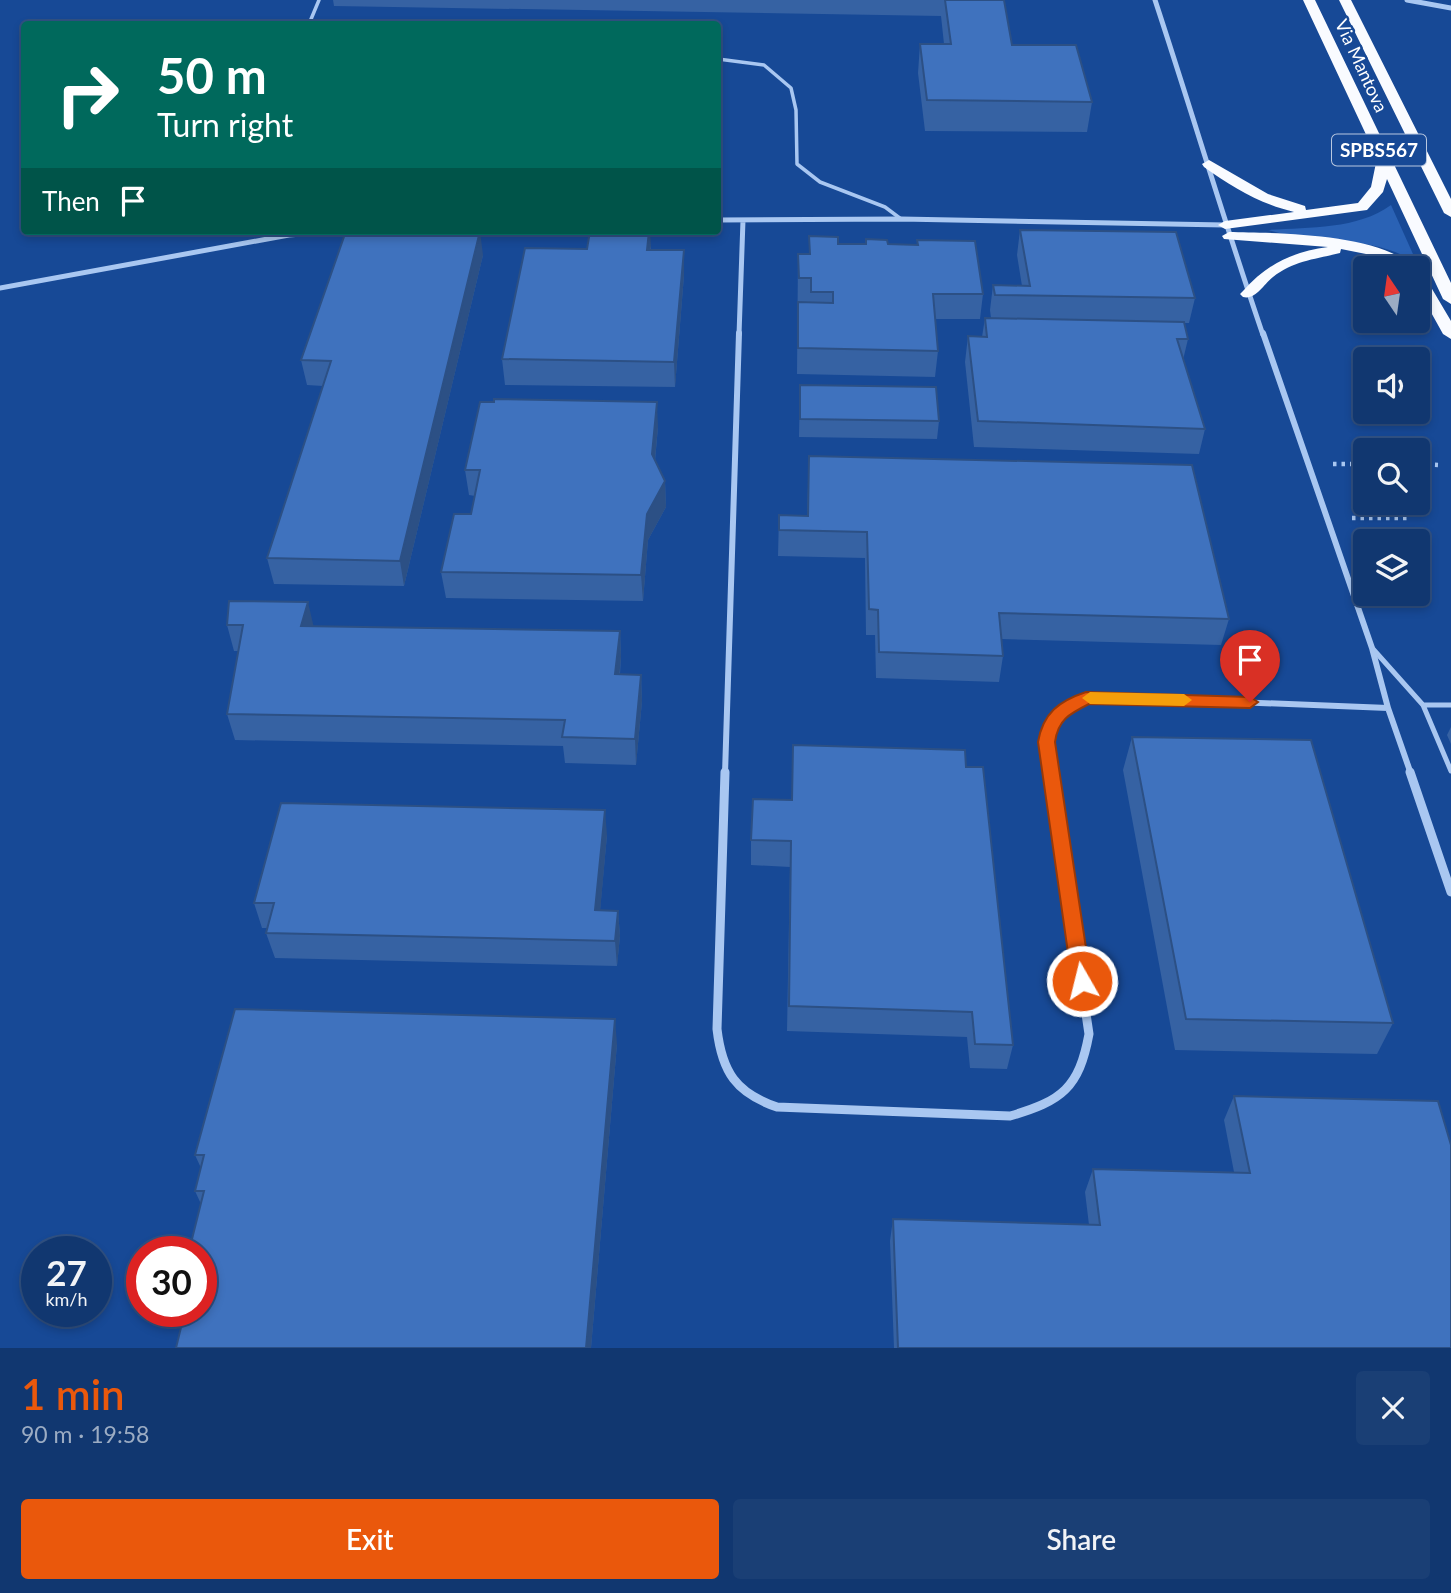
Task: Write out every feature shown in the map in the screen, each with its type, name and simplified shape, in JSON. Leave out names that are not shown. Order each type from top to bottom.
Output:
[{"type":"highway","name":"Via Mantova","points":[[1309,0],[1451,299]]},
{"type":"highway","name":"Via Mantova","points":[[1345,0],[1451,213]]},
{"type":"highway","points":[[1209,164],[1246,191],[1282,205],[1315,211],[1341,211],[1362,207],[1371,201],[1381,187],[1382,157]]},
{"type":"highway","points":[[1227,230],[1315,211]]},
{"type":"highway","points":[[1227,230],[1354,248],[1385,256]]},
{"type":"highway","points":[[1248,294],[1265,275],[1284,261],[1315,253],[1354,248]]},
{"type":"highway","points":[[1430,297],[1451,334]]},
{"type":"street","points":[[1155,0],[1248,294],[1372,648],[1388,708],[1451,892]]},
{"type":"street","points":[[1407,0],[1451,8]]},
{"type":"street","points":[[721,220],[901,219],[1227,230]]},
{"type":"street","points":[[743,220],[717,1029],[719,1053],[733,1078],[751,1097],[777,1107],[1010,1116],[1046,1107],[1073,1086],[1085,1059],[1089,1034],[1046,742],[1049,725],[1062,710],[1086,698],[1111,697],[1388,708]]},
{"type":"street","points":[[0,288],[284,235]]},
{"type":"lane","points":[[310,21],[319,0]]},
{"type":"lane","points":[[721,59],[764,65],[791,88],[796,110],[797,164],[820,182],[885,207],[901,219]]},
{"type":"lane","points":[[1372,648],[1423,705],[1451,771]]},
{"type":"lane","points":[[1423,705],[1451,705]]},
{"type":"path","points":[[1430,465],[1438,465]]},
{"type":"path","points":[[1326,518],[1407,519]]},
{"type":"shaded area","points":[[1391,205],[1414,256],[1403,256],[1380,247],[1306,238],[1268,230],[1332,226],[1378,213]]},
{"type":"building","points":[[945,0],[1004,0],[1012,45],[1076,45],[1092,102],[927,100],[920,44],[951,44]]},
{"type":"building","points":[[1020,230],[1176,232],[1195,298],[995,295],[993,285],[1030,286]]},
{"type":"building","points":[[345,235],[479,235],[400,561],[267,558],[331,361],[301,360]]},
{"type":"building","points":[[589,235],[649,235],[647,250],[684,250],[674,362],[502,359],[525,248],[587,249]]},
{"type":"building","points":[[809,236],[838,237],[838,244],[866,244],[866,239],[887,240],[888,244],[918,245],[917,240],[975,241],[983,294],[933,294],[938,351],[798,348],[798,302],[833,303],[833,292],[811,292],[811,278],[799,278],[798,254],[810,254]]},
{"type":"building","points":[[985,318],[1184,322],[1188,339],[1177,339],[1205,429],[978,421],[968,336],[987,337]]},
{"type":"building","points":[[800,385],[936,387],[939,421],[800,419]]},
{"type":"building","points":[[494,399],[657,402],[652,454],[665,481],[647,514],[641,575],[441,572],[454,514],[471,514],[480,470],[465,470],[480,402],[494,402]]},
{"type":"building","points":[[809,456],[1192,465],[1229,619],[999,613],[1003,656],[879,652],[878,610],[869,609],[867,532],[779,530],[779,515],[808,516]]},
{"type":"building","points":[[229,601],[308,602],[301,626],[620,631],[615,674],[641,675],[635,739],[562,737],[565,720],[227,714],[243,625],[227,625]]},
{"type":"building","points":[[1132,737],[1311,740],[1393,1023],[1186,1019]]},
{"type":"building","points":[[793,745],[965,750],[966,767],[983,767],[1013,1045],[975,1044],[972,1012],[789,1006],[791,841],[751,840],[753,799],[792,800]]},
{"type":"building","points":[[281,803],[605,810],[595,910],[618,911],[615,941],[266,933],[274,903],[254,903]]},
{"type":"building","points":[[235,1009],[615,1019],[586,1348],[176,1348],[181,1327],[217,1327],[217,1236],[193,1236],[204,1191],[195,1191],[204,1155],[195,1155]]},
{"type":"building","points":[[1234,1096],[1438,1101],[1451,1145],[1451,1348],[898,1348],[893,1219],[1100,1225],[1093,1169],[1250,1173]]},
{"type":"slow traffic","points":[[1090,698],[1184,700]]},
{"type":"route","points":[[1082,981],[1046,742],[1049,725],[1062,710],[1086,698],[1250,702]]}]
